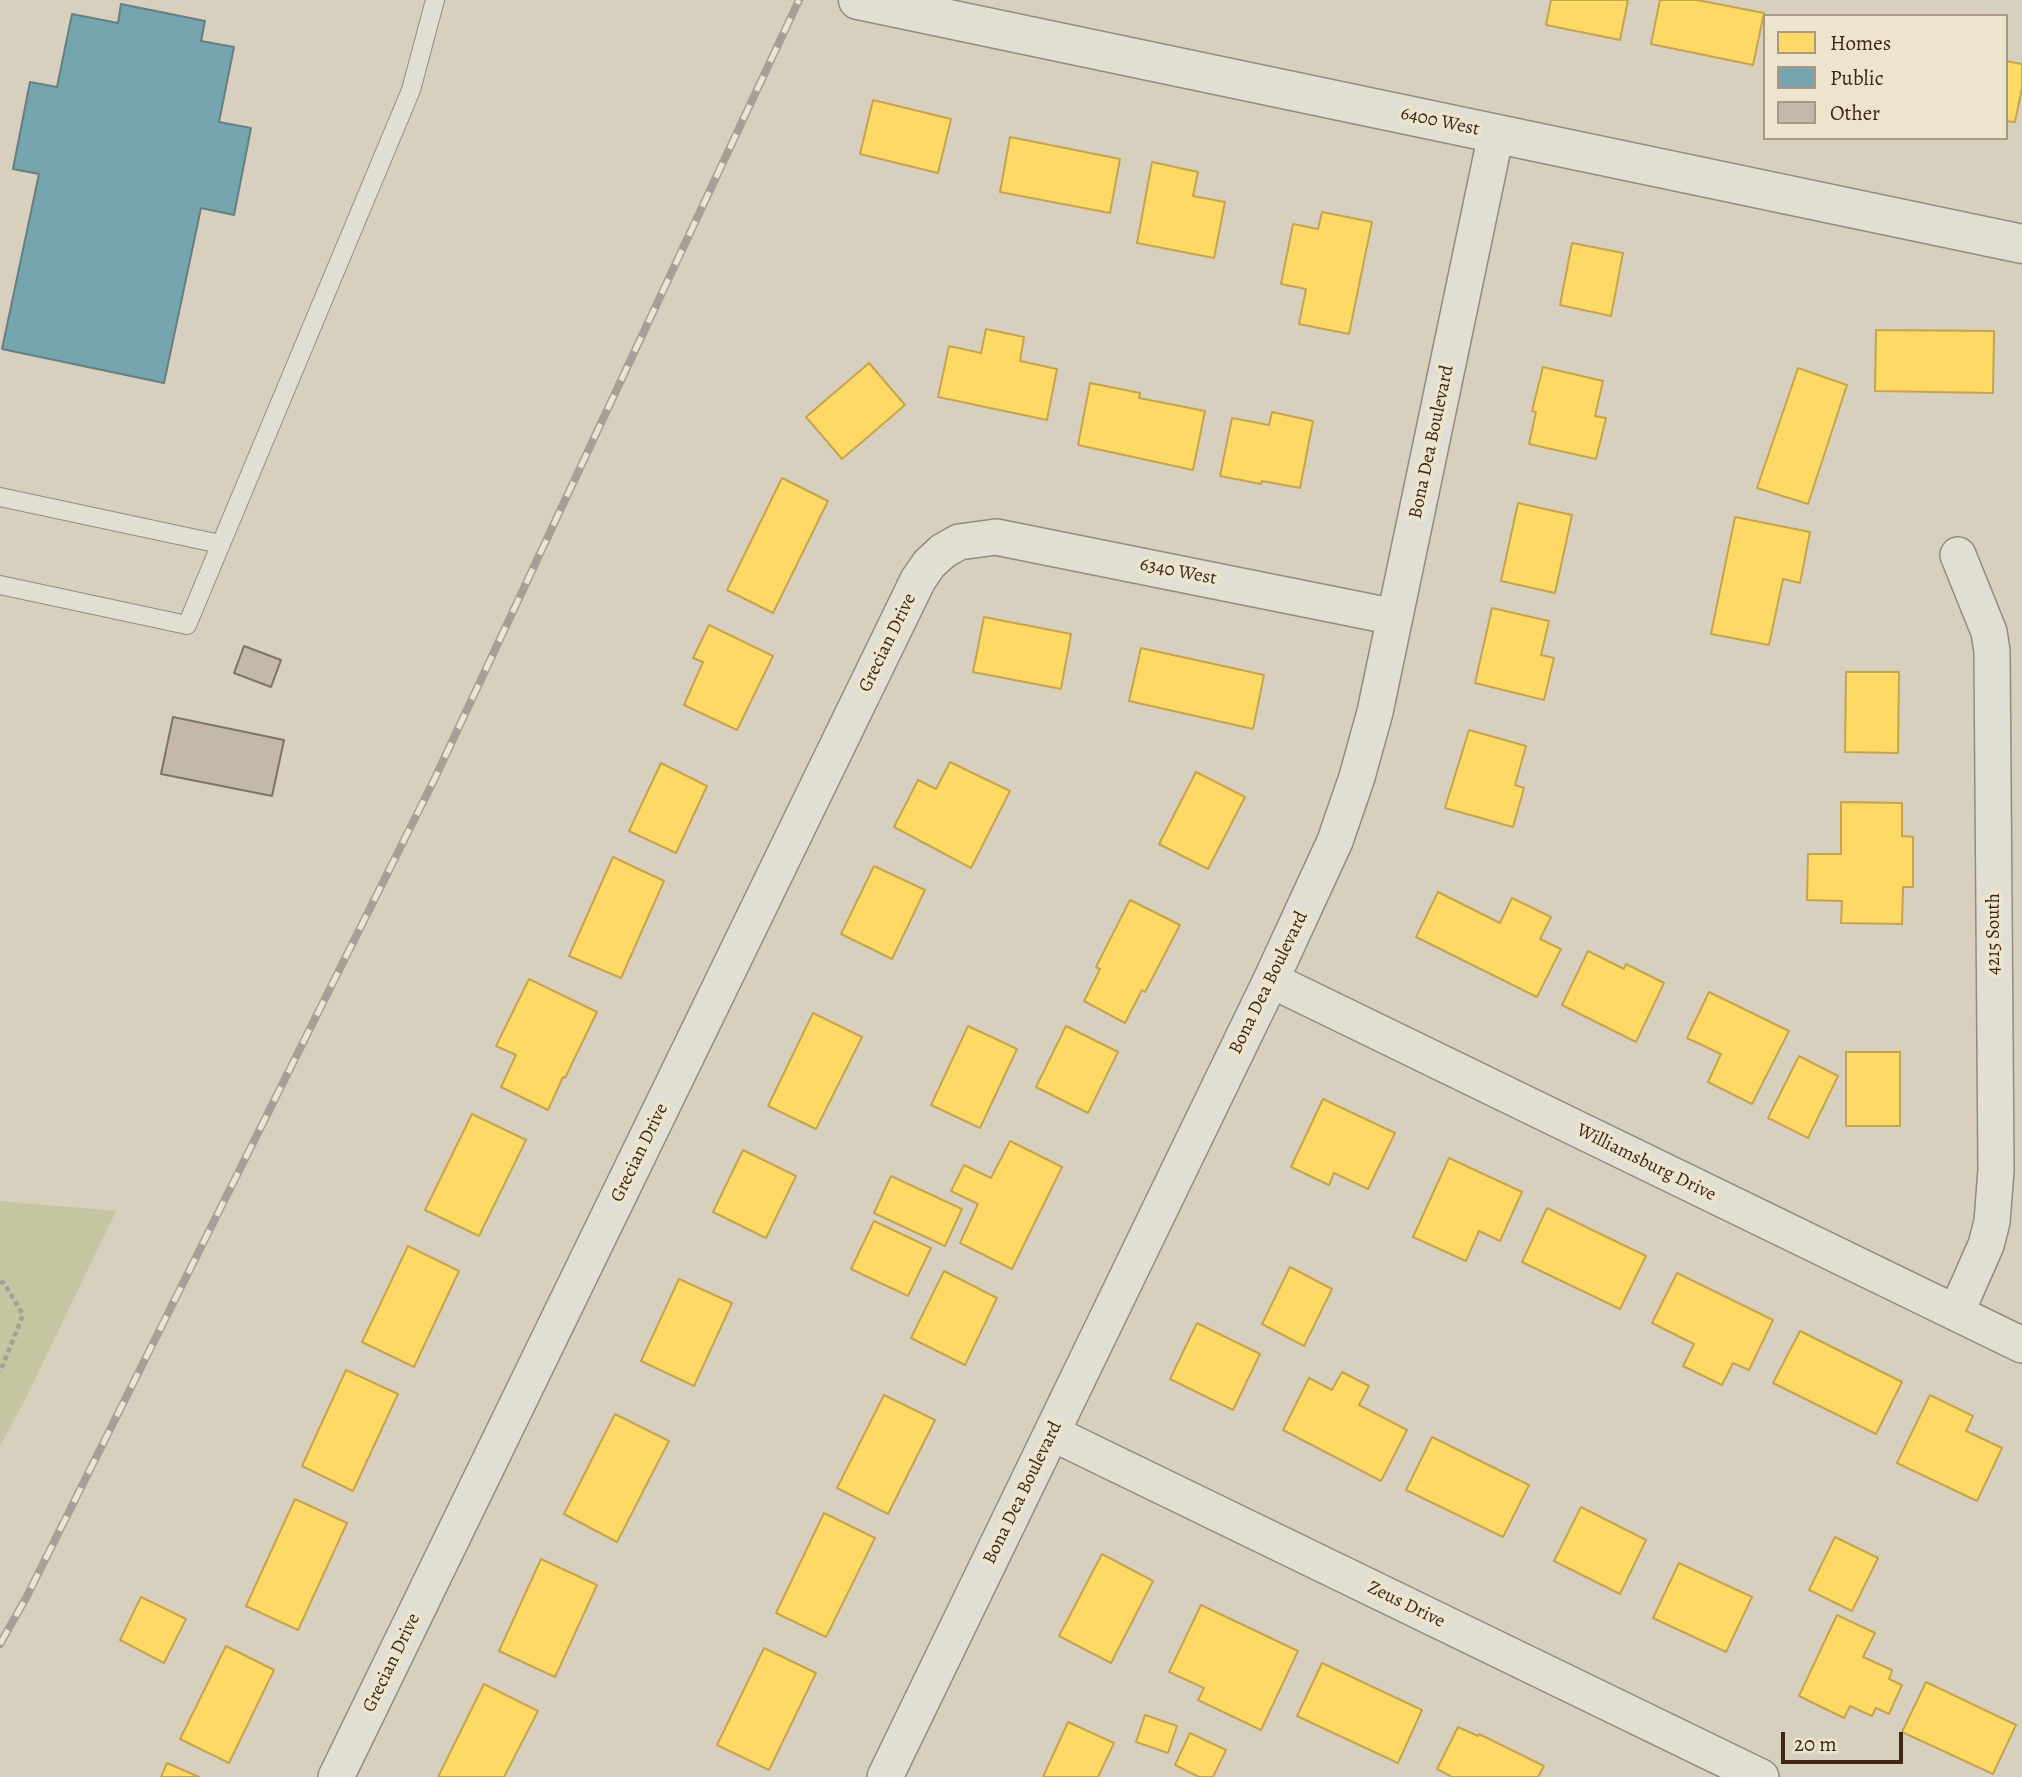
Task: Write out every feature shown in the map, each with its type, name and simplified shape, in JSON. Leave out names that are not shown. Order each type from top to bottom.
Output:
[{"type":"street","name":"6400 West","points":[[858,0],[2022,244]]},
{"type":"street","name":"Bona Dea Boulevard","points":[[885,1777],[1271,980],[1335,841],[1375,712],[1496,134]]},
{"type":"street","name":"6340 West","points":[[959,542],[996,537],[1015,539],[1395,617]]},
{"type":"street","name":"Grecian Drive","points":[[336,1777],[918,580],[929,564],[943,551],[959,542]]},
{"type":"street","name":"4215 South","points":[[1956,1313],[1986,1245],[1992,1222],[1996,1170],[1992,650],[1989,632],[1958,555]]},
{"type":"street","name":"Williamsburg Drive","points":[[1271,980],[2022,1345]]},
{"type":"street","name":"Zeus Drive","points":[[1052,1433],[1761,1777]]},
{"type":"lane","points":[[0,585],[187,625],[411,90],[435,0]]},
{"type":"lane","points":[[0,497],[220,544]]},
{"type":"path","points":[[0,1282],[4,1283],[23,1315],[0,1372]]},
{"type":"green space","points":[[0,1201],[116,1211],[0,1446]]},
{"type":"building: Homes","points":[[1551,0],[1628,0],[1620,40],[1546,25]]},
{"type":"building: Homes","points":[[1660,0],[1697,0],[1764,13],[1753,65],[1651,44]]},
{"type":"building: Homes","points":[[2008,61],[2022,64],[2022,88],[2015,122],[2008,121]]},
{"type":"building: Homes","points":[[873,100],[951,119],[938,173],[860,154]]},
{"type":"building: Homes","points":[[1010,137],[1120,159],[1110,213],[1000,192]]},
{"type":"building: Homes","points":[[1152,162],[1198,172],[1193,196],[1225,202],[1214,258],[1137,243]]},
{"type":"building: Homes","points":[[1322,212],[1372,222],[1349,334],[1299,324],[1306,289],[1281,284],[1293,224],[1318,229]]},
{"type":"building: Homes","points":[[1572,243],[1623,253],[1611,316],[1560,305]]},
{"type":"building: Homes","points":[[986,329],[1024,337],[1020,361],[1057,369],[1047,420],[938,397],[949,346],[981,353]]},
{"type":"building: Homes","points":[[1876,330],[1994,331],[1993,393],[1875,391]]},
{"type":"building: Homes","points":[[869,363],[905,405],[842,459],[806,417]]},
{"type":"building: Homes","points":[[1543,367],[1603,381],[1595,416],[1606,418],[1596,459],[1529,444],[1536,412],[1532,411]]},
{"type":"building: Homes","points":[[1798,368],[1847,385],[1808,504],[1757,488]]},
{"type":"building: Homes","points":[[1090,383],[1140,393],[1139,398],[1205,411],[1193,470],[1078,445]]},
{"type":"building: Homes","points":[[1272,412],[1313,421],[1300,488],[1220,476],[1232,418],[1269,425]]},
{"type":"building: Homes","points":[[782,478],[828,501],[773,613],[727,590]]},
{"type":"building: Homes","points":[[1518,503],[1572,515],[1555,593],[1501,581]]},
{"type":"building: Homes","points":[[1735,517],[1810,532],[1800,583],[1783,579],[1769,645],[1711,634]]},
{"type":"building: Homes","points":[[1492,608],[1549,621],[1541,655],[1554,658],[1544,700],[1475,683]]},
{"type":"building: Homes","points":[[984,617],[1071,634],[1061,689],[973,672]]},
{"type":"building: Homes","points":[[709,625],[773,656],[737,730],[684,705],[703,662],[693,658]]},
{"type":"building: Homes","points":[[1141,648],[1264,675],[1253,729],[1129,701]]},
{"type":"building: Homes","points":[[1846,672],[1899,672],[1898,753],[1845,752]]},
{"type":"building: Homes","points":[[1469,730],[1526,746],[1515,785],[1524,788],[1513,827],[1445,808]]},
{"type":"building: Homes","points":[[950,762],[1010,791],[971,868],[894,827],[918,780],[936,789]]},
{"type":"building: Homes","points":[[661,763],[707,786],[676,853],[629,831]]},
{"type":"building: Homes","points":[[1196,772],[1245,797],[1208,869],[1159,844]]},
{"type":"building: Homes","points":[[1841,802],[1902,803],[1902,836],[1913,837],[1913,887],[1903,887],[1902,924],[1841,923],[1842,901],[1807,900],[1808,854],[1841,854]]},
{"type":"building: Homes","points":[[613,857],[664,881],[621,978],[569,956]]},
{"type":"building: Homes","points":[[874,866],[925,890],[892,959],[841,934]]},
{"type":"building: Homes","points":[[1438,892],[1500,923],[1512,898],[1551,917],[1540,939],[1561,949],[1537,997],[1416,937]]},
{"type":"building: Homes","points":[[1130,900],[1180,925],[1145,992],[1142,990],[1125,1023],[1084,1001],[1100,969],[1096,967]]},
{"type":"building: Homes","points":[[1588,951],[1624,969],[1626,964],[1664,983],[1636,1042],[1562,1005]]},
{"type":"building: Homes","points":[[529,979],[597,1012],[548,1110],[501,1087],[516,1055],[496,1046]]},
{"type":"building: Homes","points":[[1709,992],[1789,1031],[1752,1104],[1708,1082],[1721,1054],[1687,1038]]},
{"type":"building: Homes","points":[[813,1013],[862,1037],[816,1129],[768,1106]]},
{"type":"building: Homes","points":[[968,1026],[1017,1049],[980,1128],[931,1105]]},
{"type":"building: Homes","points":[[1066,1026],[1118,1052],[1088,1113],[1036,1087]]},
{"type":"building: Homes","points":[[1846,1052],[1900,1052],[1900,1126],[1846,1126]]},
{"type":"building: Homes","points":[[1799,1056],[1838,1076],[1808,1138],[1768,1118]]},
{"type":"building: Homes","points":[[1323,1099],[1395,1133],[1368,1189],[1334,1173],[1329,1185],[1291,1167]]},
{"type":"building: Homes","points":[[472,1114],[526,1140],[479,1236],[425,1210]]},
{"type":"building: Homes","points":[[1010,1141],[1062,1167],[1012,1269],[960,1243],[978,1204],[951,1191],[964,1165],[991,1178]]},
{"type":"building: Homes","points":[[743,1150],[796,1176],[766,1238],[713,1212]]},
{"type":"building: Homes","points":[[1449,1158],[1522,1192],[1500,1241],[1479,1231],[1466,1261],[1413,1237]]},
{"type":"building: Homes","points":[[891,1176],[962,1209],[945,1246],[874,1213]]},
{"type":"building: Homes","points":[[1547,1208],[1646,1256],[1620,1309],[1522,1262]]},
{"type":"building: Homes","points":[[874,1221],[931,1248],[908,1296],[851,1269]]},
{"type":"building: Homes","points":[[408,1246],[459,1271],[414,1367],[362,1342]]},
{"type":"building: Homes","points":[[1290,1267],[1332,1289],[1304,1346],[1262,1324]]},
{"type":"building: Homes","points":[[944,1271],[997,1298],[965,1365],[911,1338]]},
{"type":"building: Homes","points":[[1677,1273],[1773,1320],[1749,1370],[1733,1363],[1722,1385],[1683,1366],[1694,1344],[1652,1323]]},
{"type":"building: Homes","points":[[679,1279],[732,1303],[694,1386],[641,1361]]},
{"type":"building: Homes","points":[[1197,1323],[1260,1354],[1233,1410],[1170,1379]]},
{"type":"building: Homes","points":[[1800,1331],[1902,1382],[1876,1434],[1773,1383]]},
{"type":"building: Homes","points":[[346,1370],[398,1394],[353,1491],[302,1466]]},
{"type":"building: Homes","points":[[1342,1372],[1369,1386],[1359,1405],[1407,1430],[1381,1481],[1283,1430],[1309,1378],[1332,1390]]},
{"type":"building: Homes","points":[[884,1395],[935,1420],[888,1514],[837,1488]]},
{"type":"building: Homes","points":[[1930,1395],[1973,1416],[1966,1431],[2002,1448],[1977,1501],[1897,1463]]},
{"type":"building: Homes","points":[[615,1414],[669,1441],[617,1542],[564,1514]]},
{"type":"building: Homes","points":[[1432,1437],[1529,1485],[1503,1537],[1406,1490]]},
{"type":"building: Homes","points":[[295,1499],[347,1523],[298,1630],[246,1606]]},
{"type":"building: Homes","points":[[1581,1507],[1646,1540],[1620,1594],[1554,1561]]},
{"type":"building: Homes","points":[[824,1513],[875,1538],[826,1637],[776,1613]]},
{"type":"building: Homes","points":[[1835,1537],[1878,1558],[1852,1611],[1809,1590]]},
{"type":"building: Homes","points":[[1102,1554],[1153,1581],[1111,1663],[1059,1636]]},
{"type":"building: Homes","points":[[541,1559],[597,1585],[555,1677],[499,1651]]},
{"type":"building: Homes","points":[[1679,1563],[1752,1597],[1726,1652],[1653,1618]]},
{"type":"building: Homes","points":[[141,1597],[186,1619],[164,1663],[120,1640]]},
{"type":"building: Homes","points":[[1201,1605],[1298,1651],[1261,1730],[1198,1700],[1204,1688],[1169,1672]]},
{"type":"building: Homes","points":[[1837,1615],[1875,1633],[1863,1657],[1892,1670],[1889,1679],[1902,1685],[1889,1714],[1876,1708],[1872,1716],[1850,1706],[1844,1718],[1799,1696]]},
{"type":"building: Homes","points":[[226,1646],[274,1670],[229,1763],[180,1739]]},
{"type":"building: Homes","points":[[764,1648],[816,1673],[769,1770],[717,1745]]},
{"type":"building: Homes","points":[[1322,1663],[1422,1710],[1398,1763],[1297,1716]]},
{"type":"building: Homes","points":[[1926,1682],[2016,1725],[1993,1774],[1902,1732]]},
{"type":"building: Homes","points":[[484,1684],[538,1711],[504,1777],[438,1777]]},
{"type":"building: Homes","points":[[1145,1715],[1177,1726],[1168,1753],[1136,1742]]},
{"type":"building: Homes","points":[[1068,1722],[1114,1743],[1098,1777],[1043,1777]]},
{"type":"building: Homes","points":[[1458,1727],[1478,1736],[1479,1734],[1544,1766],[1538,1777],[1452,1777],[1437,1769]]},
{"type":"building: Homes","points":[[1190,1733],[1226,1750],[1213,1777],[1199,1777],[1175,1765]]},
{"type":"building: Homes","points":[[167,1763],[199,1777],[161,1777]]},
{"type":"building: Public","points":[[121,4],[205,21],[201,41],[234,47],[219,122],[251,128],[234,215],[201,208],[164,383],[2,349],[39,174],[13,169],[30,82],[57,87],[72,14],[118,23]]},
{"type":"building: Other","points":[[244,646],[281,660],[271,687],[234,673]]},
{"type":"building: Other","points":[[173,717],[284,740],[272,796],[161,774]]},
{"type":"railway","points":[[0,1644],[26,1598],[435,778],[799,0]]}]
